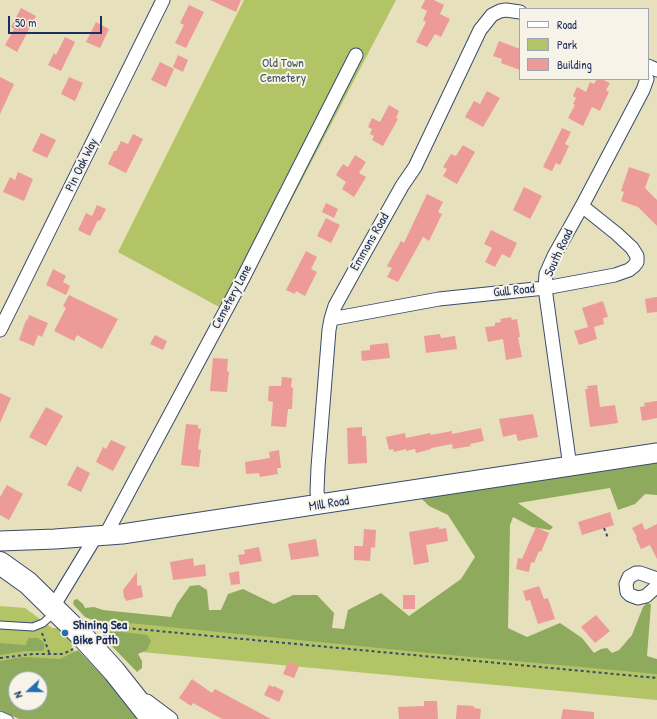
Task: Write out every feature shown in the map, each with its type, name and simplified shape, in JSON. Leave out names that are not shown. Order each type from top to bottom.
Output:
[{"type":"highway","points":[[0,562],[28,584],[55,609],[114,671],[155,718]]},
{"type":"street","name":"Pin Oak Way","points":[[0,330],[162,0]]},
{"type":"street","name":"Emmons Road","points":[[320,505],[317,492],[318,467],[331,319],[341,293],[402,186],[415,167],[480,30],[492,15],[500,11],[506,10],[519,12]]},
{"type":"street","name":"Cemetery Lane","points":[[55,609],[101,536],[242,280],[356,55]]},
{"type":"street","name":"South Road","points":[[570,467],[545,288],[546,274],[643,90],[647,80]]},
{"type":"street","name":"Gull Road","points":[[331,319],[439,299],[545,288],[615,275],[628,270],[637,262],[637,256],[632,248],[582,206]]},
{"type":"street","name":"Mill Road","points":[[0,541],[101,536],[181,526],[657,453]]},
{"type":"street","points":[[657,579],[636,573],[629,577],[626,584],[627,592],[638,598],[646,596],[657,586]]},
{"type":"lane","points":[[0,625],[28,628],[39,626],[55,609]]},
{"type":"lane","points":[[0,715],[9,719]]},
{"type":"path","points":[[604,528],[608,538]]},
{"type":"path","points":[[39,626],[50,655]]},
{"type":"path","points":[[0,658],[33,654],[63,654],[98,627],[105,626],[657,678]]},
{"type":"green space","name":"Old Town Cemetery","points":[[244,0],[396,0],[232,314],[118,252]]},
{"type":"green space","points":[[657,460],[657,495],[645,494],[635,504],[618,510],[610,488],[518,503],[553,527],[550,530],[532,527],[513,517],[510,525],[508,628],[527,637],[560,623],[582,638],[594,653],[601,649],[607,648],[612,653],[619,650],[632,635],[643,607],[647,603],[651,604],[647,656],[657,659],[657,674],[109,621],[95,621],[85,617],[73,604],[74,600],[77,599],[85,608],[94,607],[103,610],[171,617],[177,604],[190,586],[199,585],[207,590],[209,610],[221,610],[228,594],[243,589],[274,604],[293,595],[317,595],[334,613],[332,628],[344,629],[348,610],[381,593],[409,616],[461,579],[475,557],[448,515],[429,506],[420,497]]},
{"type":"green space","points":[[0,606],[25,608],[52,628],[59,628],[74,644],[71,647],[96,676],[73,719],[31,711],[48,711],[48,671],[8,671],[8,707],[0,705]]},
{"type":"green space","points":[[93,616],[657,671],[657,700],[120,650]]},
{"type":"green space","points":[[104,632],[123,632],[147,635],[151,641],[147,650],[138,654],[142,661],[142,668],[137,672],[103,637]]},
{"type":"green space","points":[[29,638],[38,638],[42,641],[44,644],[43,651],[25,651],[0,655],[0,643],[26,645]]},
{"type":"green space","points":[[78,650],[108,682],[136,717],[136,719],[19,719],[0,710],[0,661],[23,657],[60,659]]},
{"type":"building","points":[[210,0],[241,0],[236,12]]},
{"type":"building","points":[[425,0],[434,0],[444,5],[440,14],[450,19],[441,37],[435,34],[427,47],[416,42],[426,22],[423,20],[427,11],[421,8]]},
{"type":"building","points":[[189,5],[204,12],[186,48],[175,43],[184,25],[180,23]]},
{"type":"building","points":[[21,8],[36,16],[17,52],[5,45],[14,29],[11,27]]},
{"type":"building","points":[[96,22],[109,29],[100,48],[86,42]]},
{"type":"building","points":[[65,37],[75,42],[61,71],[48,65],[54,53],[56,55]]},
{"type":"building","points":[[499,41],[519,49],[519,70],[501,63],[502,59],[493,56]]},
{"type":"building","points":[[178,55],[188,60],[183,72],[173,67]]},
{"type":"building","points":[[160,62],[174,69],[166,87],[151,80]]},
{"type":"building","points":[[0,77],[14,84],[0,114]]},
{"type":"building","points":[[69,77],[83,83],[75,101],[61,94]]},
{"type":"building","points":[[596,80],[603,80],[610,83],[606,90],[609,92],[600,111],[592,107],[583,126],[568,118],[575,105],[573,104],[576,98],[573,96],[577,87],[586,92],[590,82],[594,84]]},
{"type":"building","points":[[487,91],[500,98],[483,127],[465,117],[474,101],[480,104]]},
{"type":"building","points":[[389,105],[399,111],[396,118],[398,119],[383,146],[372,140],[374,136],[370,134],[372,129],[368,127],[372,118],[380,122]]},
{"type":"building","points":[[562,128],[571,132],[565,144],[569,146],[560,165],[556,163],[552,171],[543,167]]},
{"type":"building","points":[[41,133],[56,140],[47,158],[32,151]]},
{"type":"building","points":[[133,134],[143,139],[126,173],[108,164],[121,141],[128,144]]},
{"type":"building","points":[[463,145],[475,152],[457,184],[443,176],[447,169],[443,167],[451,154],[456,156]]},
{"type":"building","points":[[355,155],[366,162],[359,173],[366,177],[354,197],[342,189],[346,182],[336,175],[343,164],[348,167]]},
{"type":"building","points":[[629,167],[650,174],[645,188],[657,200],[657,226],[638,207],[621,201],[624,192],[621,191]]},
{"type":"building","points":[[18,172],[33,179],[24,201],[3,192],[10,177],[15,180]]},
{"type":"building","points":[[524,187],[542,196],[530,219],[513,210]]},
{"type":"building","points":[[427,194],[443,202],[438,212],[442,214],[429,241],[423,237],[398,282],[387,277],[392,268],[387,266],[401,241],[404,243]]},
{"type":"building","points":[[326,203],[338,209],[334,218],[322,212]]},
{"type":"building","points":[[97,205],[106,209],[100,221],[98,220],[90,236],[78,230],[86,213],[92,216]]},
{"type":"building","points":[[326,218],[340,225],[331,243],[317,236]]},
{"type":"building","points":[[491,230],[517,243],[510,258],[502,254],[495,267],[485,262],[492,248],[484,244]]},
{"type":"building","points":[[306,251],[317,257],[311,269],[317,272],[305,296],[296,291],[295,294],[286,290]]},
{"type":"building","points":[[53,269],[66,276],[63,282],[70,286],[66,295],[46,285]]},
{"type":"building","points":[[69,295],[118,319],[102,349],[77,335],[74,341],[54,331],[66,308],[63,306]]},
{"type":"building","points":[[657,297],[657,312],[647,313],[645,299]]},
{"type":"building","points":[[603,301],[608,317],[603,318],[604,324],[594,327],[597,339],[579,345],[574,331],[588,327],[582,308]]},
{"type":"building","points":[[29,315],[48,323],[42,337],[38,335],[34,346],[19,340]]},
{"type":"building","points":[[511,317],[512,320],[517,319],[520,337],[518,337],[522,357],[506,360],[503,339],[488,342],[485,327],[495,326],[495,323],[501,322],[500,319]]},
{"type":"building","points":[[440,334],[441,338],[455,336],[457,349],[426,353],[424,336]]},
{"type":"building","points":[[155,335],[167,341],[163,350],[150,344]]},
{"type":"building","points":[[388,343],[390,358],[362,361],[361,351],[370,350],[370,345]]},
{"type":"building","points":[[213,358],[228,359],[227,371],[229,372],[227,392],[210,391]]},
{"type":"building","points":[[282,377],[292,378],[292,409],[288,409],[286,427],[271,426],[273,402],[268,401],[269,386],[281,386]]},
{"type":"building","points":[[597,385],[600,407],[615,405],[618,423],[590,427],[585,389],[588,389],[587,386]]},
{"type":"building","points":[[0,393],[11,398],[0,423]]},
{"type":"building","points":[[657,401],[657,418],[642,421],[640,407],[645,406],[644,403]]},
{"type":"building","points":[[46,407],[63,416],[46,446],[29,437]]},
{"type":"building","points":[[533,414],[538,437],[518,441],[516,434],[503,437],[499,419]]},
{"type":"building","points":[[186,424],[198,425],[198,428],[201,429],[198,449],[201,450],[199,467],[181,465]]},
{"type":"building","points":[[362,427],[362,436],[366,436],[367,463],[348,464],[347,428]]},
{"type":"building","points":[[481,428],[484,441],[470,444],[471,446],[453,449],[452,444],[431,448],[416,453],[415,449],[406,451],[406,449],[394,452],[393,449],[389,450],[386,437],[405,433],[406,438],[430,433],[431,435],[452,431],[452,434]]},
{"type":"building","points":[[111,440],[126,447],[113,471],[96,462],[103,447],[106,449]]},
{"type":"building","points":[[279,450],[281,468],[277,468],[278,474],[260,477],[259,473],[246,474],[245,462],[270,458],[269,452]]},
{"type":"building","points":[[77,466],[90,473],[81,492],[67,485]]},
{"type":"building","points":[[7,485],[23,494],[9,520],[0,515],[0,497]]},
{"type":"building","points":[[610,512],[614,525],[582,535],[578,522]]},
{"type":"building","points":[[642,523],[645,530],[657,524],[657,559],[650,545],[641,549],[636,538],[637,537],[632,528]]},
{"type":"building","points":[[439,527],[439,529],[446,528],[448,541],[426,545],[429,562],[414,565],[409,532]]},
{"type":"building","points":[[536,527],[549,533],[541,552],[539,551],[534,563],[531,562],[529,572],[516,569],[518,558],[522,559]]},
{"type":"building","points":[[364,529],[376,530],[375,548],[371,547],[370,561],[354,560],[354,546],[363,546]]},
{"type":"building","points":[[316,539],[319,556],[291,560],[288,544]]},
{"type":"building","points":[[259,547],[262,561],[240,565],[238,555],[245,554],[244,550]]},
{"type":"building","points":[[193,558],[194,566],[205,564],[206,576],[173,580],[170,562]]},
{"type":"building","points":[[239,571],[240,584],[231,585],[229,573]]},
{"type":"building","points":[[137,572],[137,586],[141,585],[143,597],[126,601],[123,590]]},
{"type":"building","points":[[539,586],[544,599],[548,598],[555,619],[538,624],[530,600],[526,601],[523,591]]},
{"type":"building","points":[[403,595],[415,595],[415,609],[403,609]]},
{"type":"building","points":[[596,615],[610,631],[595,643],[581,627]]},
{"type":"building","points":[[288,662],[299,666],[294,678],[283,674]]},
{"type":"building","points":[[192,679],[212,693],[215,689],[271,719],[222,719],[193,703],[191,706],[179,698]]},
{"type":"building","points":[[269,685],[284,691],[279,702],[264,695]]},
{"type":"building","points":[[424,701],[437,701],[438,719],[399,719],[398,707],[424,706]]},
{"type":"building","points":[[457,705],[474,706],[474,708],[481,709],[480,719],[456,719]]},
{"type":"building","points":[[563,709],[594,712],[594,719],[561,719]]},
{"type":"place","name":"Shining Sea Bike Path","points":[[65,633]]}]
